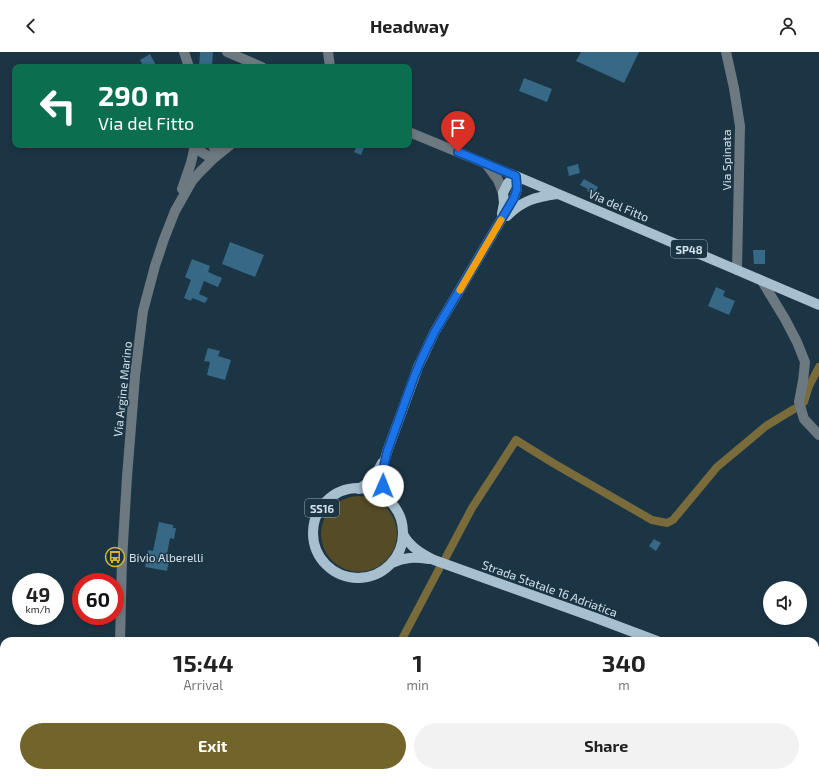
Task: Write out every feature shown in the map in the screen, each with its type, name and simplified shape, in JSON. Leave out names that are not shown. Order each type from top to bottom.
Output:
[{"type":"main road","name":"Via del Fitto","points":[[516,176],[819,305]]},
{"type":"main road","points":[[497,225],[503,209],[503,193],[508,183],[516,176]]},
{"type":"main road","points":[[391,503],[385,493],[382,481],[383,468],[387,452],[414,377],[434,333],[514,198],[517,189],[516,176]]},
{"type":"main road","points":[[497,225],[513,210],[527,201],[542,196],[559,194]]},
{"type":"main road","points":[[359,489],[369,482],[375,475],[387,452]]},
{"type":"main road","name":"Strada Statale 16 Adriatica","points":[[391,564],[401,547],[403,528],[395,507],[386,498],[373,491],[350,489],[335,495],[322,507],[314,526],[314,539],[316,547],[330,568],[345,576],[353,578],[370,576],[399,560],[414,558],[434,560]]},
{"type":"main road","name":"Strada Statale 16 Adriatica","points":[[403,534],[406,540],[416,550],[434,560],[646,637]]},
{"type":"street","points":[[184,52],[188,64]]},
{"type":"street","points":[[227,52],[255,64]]},
{"type":"street","name":"Via Spinata","points":[[726,52],[740,126],[737,270]]},
{"type":"street","name":"Via del Fitto","points":[[412,133],[516,176]]},
{"type":"street","points":[[175,211],[195,148]]},
{"type":"street","points":[[198,148],[205,155],[214,158]]},
{"type":"street","points":[[214,148],[214,158]]},
{"type":"street","points":[[214,158],[226,148]]},
{"type":"street","name":"Via Argine Marino","points":[[120,637],[122,560],[127,477],[135,376],[143,311],[155,266],[175,211],[192,180],[214,158]]},
{"type":"street","points":[[485,163],[498,180],[503,193]]},
{"type":"street","points":[[762,281],[785,319],[805,362],[799,402],[804,419],[819,435]]},
{"type":"shaded area","points":[[359,496],[373,499],[386,507],[394,520],[397,534],[394,548],[386,561],[373,569],[359,572],[345,569],[332,561],[324,548],[321,534],[324,520],[332,507],[345,499]]},
{"type":"building","points":[[200,52],[213,52],[212,64],[199,64]]},
{"type":"building","points":[[581,52],[639,52],[624,83],[576,61]]},
{"type":"building","points":[[150,54],[155,64],[142,64],[140,60]]},
{"type":"building","points":[[524,78],[552,89],[547,102],[519,91]]},
{"type":"building","points":[[356,148],[364,148],[361,155],[354,152]]},
{"type":"building","points":[[578,164],[580,173],[569,176],[567,167]]},
{"type":"building","points":[[584,179],[598,187],[594,194],[587,191],[588,189],[580,185]]},
{"type":"building","points":[[230,242],[264,255],[255,277],[222,264]]},
{"type":"building","points":[[753,250],[765,250],[765,264],[754,264]]},
{"type":"building","points":[[192,259],[210,266],[208,272],[222,278],[218,287],[204,281],[199,294],[208,298],[205,303],[192,298],[191,301],[184,298],[191,280],[185,277]]},
{"type":"building","points":[[716,287],[725,291],[723,296],[735,301],[729,315],[708,306]]},
{"type":"building","points":[[208,348],[220,351],[218,356],[231,360],[225,380],[207,375],[210,362],[204,361]]},
{"type":"building","points":[[159,522],[173,525],[173,528],[176,528],[174,539],[170,538],[167,554],[170,555],[167,571],[145,567],[148,550],[153,551]]},
{"type":"building","points":[[654,539],[661,543],[656,551],[649,546]]},
{"type":"waterway","points":[[804,402],[809,386],[819,367]]},
{"type":"waterway","points":[[446,557],[472,508],[516,440],[652,520],[667,523],[673,520],[717,467],[766,426],[794,409]]},
{"type":"waterway","points":[[403,637],[439,569]]},
{"type":"slow traffic","points":[[460,290],[501,220]]},
{"type":"place","name":"Bivio Alberelli","points":[[115,557]]},
{"type":"route","points":[[383,486],[382,475],[387,452],[422,358],[434,333],[514,198],[517,189],[516,176],[458,152]]}]
